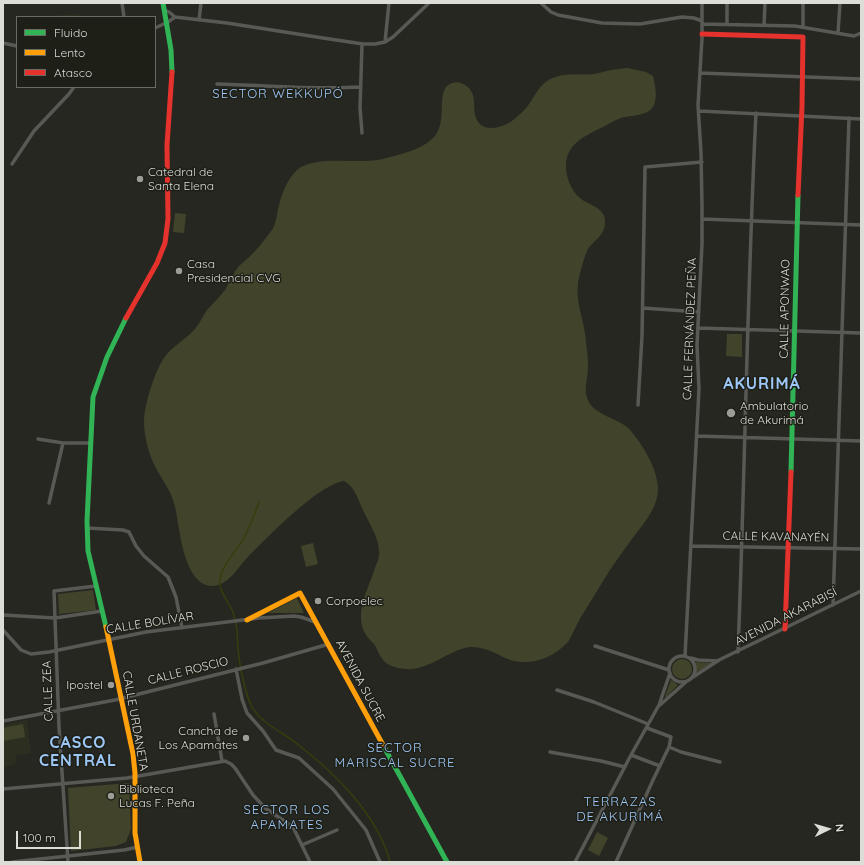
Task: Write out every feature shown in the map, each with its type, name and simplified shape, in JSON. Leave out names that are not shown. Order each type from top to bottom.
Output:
[{"type":"street","points":[[122,3],[124,16]]},
{"type":"street","name":"CALLE URDANETA","points":[[140,862],[134,821],[134,761],[122,698],[88,551],[87,528],[93,397],[99,377],[134,304],[162,254],[166,238],[167,151],[172,68],[163,3]]},
{"type":"street","points":[[200,20],[201,3]]},
{"type":"street","points":[[385,42],[389,3]]},
{"type":"street","points":[[164,10],[175,17],[246,25],[362,44],[375,44],[385,42],[429,3]]},
{"type":"street","points":[[541,3],[554,14],[602,23],[640,24],[682,17],[694,18],[702,22],[803,27],[854,36],[861,33]]},
{"type":"street","name":"CALLE FERNÁNDEZ PEÑA","points":[[687,657],[699,379],[698,328],[702,219],[702,162],[699,111],[702,3]]},
{"type":"street","points":[[727,3],[727,24]]},
{"type":"street","points":[[764,25],[765,3]]},
{"type":"street","points":[[803,3],[803,27]]},
{"type":"street","points":[[838,33],[840,3]]},
{"type":"street","points":[[156,28],[175,17]]},
{"type":"street","name":"CALLE APONWAO","points":[[702,34],[803,37],[789,547],[785,629]]},
{"type":"street","points":[[3,44],[16,46]]},
{"type":"street","points":[[362,44],[360,87],[362,133]]},
{"type":"street","points":[[700,73],[861,79]]},
{"type":"street","points":[[217,84],[291,88],[360,87]]},
{"type":"street","points":[[12,164],[34,131],[73,88]]},
{"type":"street","points":[[699,111],[861,119]]},
{"type":"street","points":[[738,652],[742,546],[746,330],[756,113]]},
{"type":"street","points":[[832,605],[849,118]]},
{"type":"street","points":[[638,405],[643,308],[645,167],[702,162]]},
{"type":"street","points":[[702,219],[861,225]]},
{"type":"street","points":[[643,308],[699,312]]},
{"type":"street","points":[[698,328],[861,333]]},
{"type":"street","points":[[697,436],[861,441]]},
{"type":"street","points":[[38,439],[91,443]]},
{"type":"street","points":[[49,503],[64,442]]},
{"type":"street","points":[[87,528],[123,530],[129,532],[136,546],[144,556],[168,577],[176,596],[182,628]]},
{"type":"street","name":"CALLE KAVANAYÉN","points":[[691,546],[861,549]]},
{"type":"street","name":"CALLE ZEA","points":[[68,862],[54,591],[96,586]]},
{"type":"street","name":"AVENIDA AKARABISÍ","points":[[659,705],[689,680],[719,660],[861,591]]},
{"type":"street","name":"CALLE BOLÍVAR","points":[[247,620],[300,593]]},
{"type":"street","name":"AVENIDA SUCRE","points":[[300,593],[447,862]]},
{"type":"street","points":[[3,615],[55,618],[102,611]]},
{"type":"street","name":"CALLE BOLÍVAR","points":[[3,630],[24,652],[37,654],[146,632],[238,621],[294,616],[307,618],[317,622]]},
{"type":"street","name":"CALLE ROSCIO","points":[[3,721],[122,698],[244,668],[329,644]]},
{"type":"street","points":[[595,646],[670,671]]},
{"type":"street","points":[[680,656],[687,657],[693,662],[695,668],[694,674],[689,680],[678,681],[673,678],[670,671],[670,664],[674,659],[680,656]]},
{"type":"street","name":"AVENIDA AKARABISÍ","points":[[687,657],[698,660],[719,660]]},
{"type":"street","points":[[238,669],[242,699],[247,713],[263,731],[276,750],[299,758],[333,789],[366,830],[380,862]]},
{"type":"street","name":"AVENIDA AKARABISÍ","points":[[575,862],[631,754],[659,705],[670,671]]},
{"type":"street","points":[[557,690],[594,702],[671,737],[670,747],[616,862]]},
{"type":"street","points":[[214,714],[222,761]]},
{"type":"street","points":[[670,747],[681,752],[720,762]]},
{"type":"street","points":[[550,752],[625,767]]},
{"type":"street","points":[[631,754],[660,766]]},
{"type":"street","points":[[3,789],[135,777],[222,761],[231,764],[253,795],[265,808],[293,827],[310,862]]},
{"type":"street","points":[[302,845],[337,830]]},
{"type":"street","points":[[12,862],[124,850],[138,846]]},
{"type":"shaded area","points":[[80,14],[80,16],[48,16]]},
{"type":"shaded area","points":[[27,720],[31,754],[16,755],[17,763],[3,768],[3,725]]},
{"type":"green space","points":[[627,68],[646,72],[653,76],[656,98],[653,107],[650,111],[645,113],[624,117],[617,120],[579,141],[570,151],[567,158],[566,170],[574,192],[583,200],[599,209],[605,220],[602,233],[588,249],[582,265],[577,290],[588,357],[586,394],[589,402],[599,412],[626,426],[631,431],[649,457],[655,472],[658,488],[652,511],[611,569],[579,620],[568,642],[550,656],[529,662],[514,661],[486,649],[470,647],[414,669],[405,669],[387,664],[374,644],[366,635],[362,627],[361,618],[363,601],[379,557],[378,544],[375,534],[355,493],[344,481],[320,492],[306,502],[246,559],[228,580],[213,586],[205,585],[198,580],[192,573],[185,555],[172,497],[149,452],[144,427],[146,405],[155,376],[167,354],[195,329],[207,310],[225,290],[239,266],[257,249],[272,230],[283,193],[293,174],[305,165],[315,162],[373,161],[403,154],[422,146],[433,138],[438,132],[443,93],[452,83],[456,82],[465,85],[472,93],[475,115],[479,123],[482,126],[496,128],[511,122],[520,115],[541,87],[553,78],[564,75],[595,74]]},
{"type":"green space","points":[[175,213],[186,214],[184,233],[173,232]]},
{"type":"green space","points":[[727,334],[742,334],[742,357],[726,356]]},
{"type":"green space","points":[[313,543],[318,564],[306,567],[301,546]]},
{"type":"green space","points":[[93,590],[96,610],[59,614],[58,594]]},
{"type":"green space","points":[[297,598],[304,613],[268,613]]},
{"type":"green space","points":[[682,659],[689,662],[692,669],[689,676],[682,679],[675,676],[672,669],[675,662]]},
{"type":"green space","points":[[695,662],[712,663],[695,673]]},
{"type":"green space","points":[[671,680],[678,685],[665,698],[665,696]]},
{"type":"green space","points":[[23,724],[25,737],[3,741],[3,728]]},
{"type":"green space","points":[[129,783],[131,829],[126,842],[116,846],[71,851],[68,788]]},
{"type":"green space","points":[[597,832],[608,838],[599,856],[588,850]]},
{"type":"waterway","points":[[259,502],[244,538],[224,568],[220,579],[221,588],[233,612],[236,624],[241,670],[249,701],[256,713],[261,718],[296,743],[325,767],[353,796],[376,828],[390,862]]},
{"type":"traffic: fast","points":[[163,3],[171,50],[172,72]]},
{"type":"traffic: fast","points":[[791,472],[798,195]]},
{"type":"traffic: fast","points":[[106,627],[88,551],[87,521],[93,397],[107,357],[126,318]]},
{"type":"traffic: fast","points":[[383,745],[447,862]]},
{"type":"traffic: slow","points":[[247,620],[300,593],[383,745]]},
{"type":"traffic: slow","points":[[106,627],[133,754],[135,773],[135,833],[140,862]]},
{"type":"traffic: jam","points":[[702,34],[803,37],[802,107],[798,195]]},
{"type":"traffic: jam","points":[[126,318],[157,263],[165,243],[168,219],[167,145],[172,72]]},
{"type":"traffic: jam","points":[[785,629],[791,472]]},
{"type":"place","name":"Catedral de Santa Elena","points":[[140,179]]},
{"type":"place","name":"Casa Presidencial CVG","points":[[179,271]]},
{"type":"place","name":"Ambulatorio de Akurimá","points":[[731,413]]},
{"type":"place","name":"Corpoelec","points":[[318,601]]},
{"type":"place","name":"Ipostel","points":[[111,685]]},
{"type":"place","name":"Cancha de Los Apamates","points":[[246,738]]},
{"type":"place","name":"Biblioteca Lucas F. Peña","points":[[111,796]]},
{"type":"district","name":"SECTOR WEKKUPÓ","points":[[278,94]]},
{"type":"district","name":"AKURIMÁ","points":[[762,384]]},
{"type":"district","name":"CASCO CENTRAL","points":[[78,752]]},
{"type":"district","name":"SECTOR MARISCAL SUCRE","points":[[395,756]]},
{"type":"district","name":"TERRAZAS DE AKURIMÁ","points":[[620,810]]},
{"type":"district","name":"SECTOR LOS APAMATES","points":[[287,818]]}]
